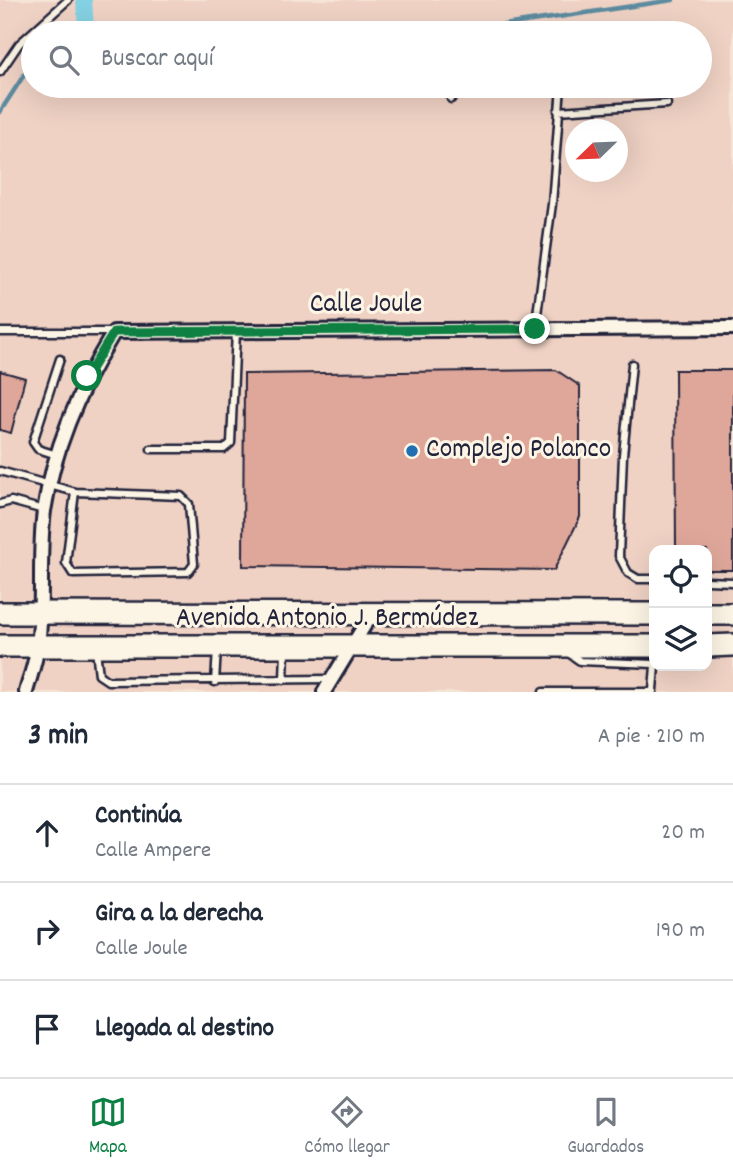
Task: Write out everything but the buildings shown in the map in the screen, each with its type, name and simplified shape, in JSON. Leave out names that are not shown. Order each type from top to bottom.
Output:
[{"type":"main road","points":[[0,613],[649,614]]},
{"type":"main road","points":[[712,614],[733,614]]},
{"type":"main road","name":"Avenida Antonio J. Bermúdez","points":[[0,646],[353,649],[649,646]]},
{"type":"street","name":"Calle Joule","points":[[114,332],[733,328]]},
{"type":"street","points":[[26,692],[38,647],[44,510],[59,455],[87,376],[114,332]]},
{"type":"street","points":[[324,692],[373,614]]},
{"type":"lane","points":[[45,21],[68,0]]},
{"type":"lane","points":[[0,72],[21,42]]},
{"type":"lane","points":[[535,329],[552,204],[560,98]]},
{"type":"lane","points":[[558,111],[667,104]]},
{"type":"lane","points":[[151,449],[223,449],[231,443],[236,331]]},
{"type":"lane","name":"Calle Joule","points":[[0,332],[114,332]]},
{"type":"lane","points":[[59,455],[38,449],[33,442],[60,359]]},
{"type":"lane","points":[[632,363],[623,455],[619,556],[628,573],[638,579],[649,579]]},
{"type":"lane","points":[[0,471],[75,492],[181,496],[189,504],[194,564],[191,570],[73,574],[66,563],[75,492]]},
{"type":"lane","points":[[0,504],[11,501],[44,510]]},
{"type":"lane","points":[[712,581],[733,582]]},
{"type":"lane","points":[[559,647],[580,660],[649,665]]},
{"type":"lane","points":[[96,648],[98,670],[108,681],[333,679]]},
{"type":"lane","points":[[215,682],[217,648]]},
{"type":"lane","points":[[284,680],[285,648]]},
{"type":"lane","points":[[543,692],[653,691],[654,671]]},
{"type":"shaded area","points":[[0,0],[733,0],[733,692],[0,692]]},
{"type":"waterway","points":[[84,0],[85,21]]},
{"type":"waterway","points":[[531,21],[673,0]]},
{"type":"waterway","points":[[0,112],[21,80]]},
{"type":"place","name":"Complejo Polanco","points":[[412,451]]},
{"type":"route","points":[[87,376],[114,332],[535,329]]}]
